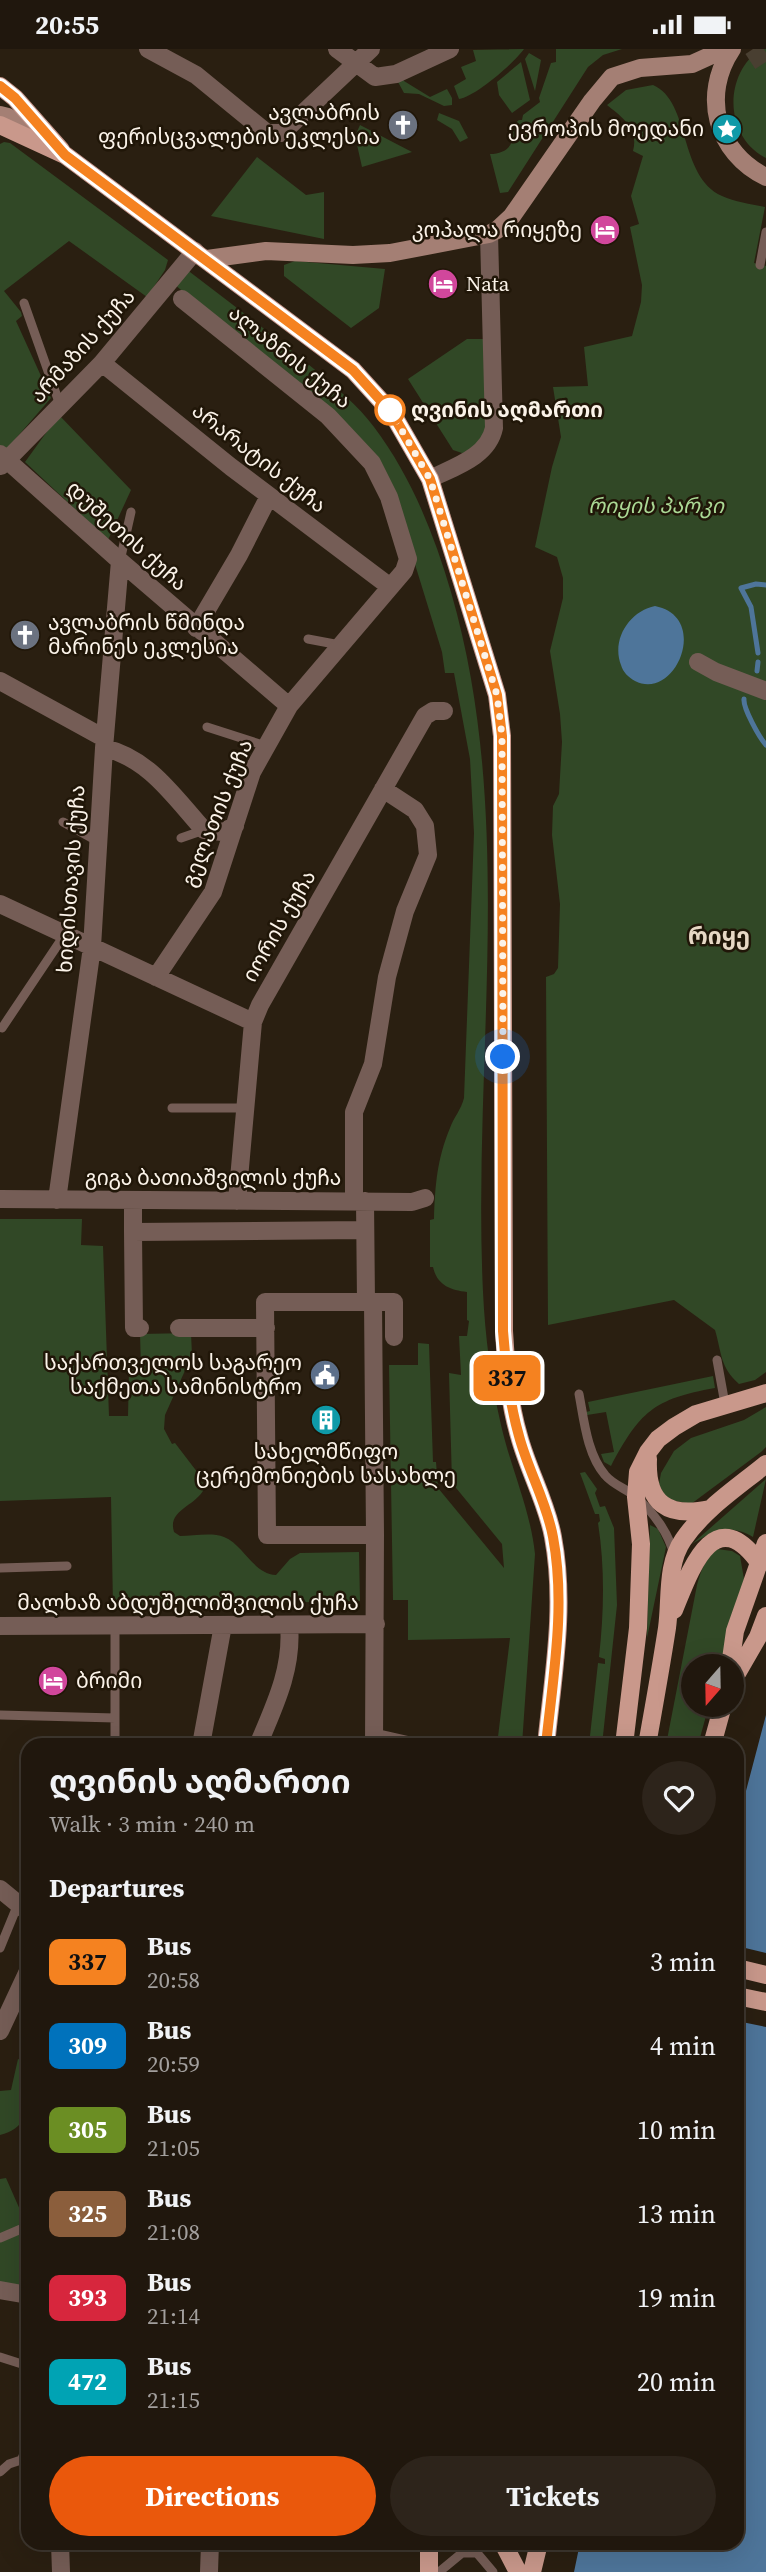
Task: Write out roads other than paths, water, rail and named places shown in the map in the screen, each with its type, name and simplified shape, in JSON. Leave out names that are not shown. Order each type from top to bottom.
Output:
[{"type":"main road","points":[[0,86],[15,98],[65,155]]},
{"type":"main road","points":[[1,124],[65,155],[353,370],[392,413],[430,479],[497,695],[502,736],[503,1331],[508,1386],[519,1436],[553,1534],[559,1576],[558,1632],[547,1738]]},
{"type":"main road","points":[[625,1738],[638,1627],[641,1544],[636,1497],[638,1472],[658,1439],[674,1427],[696,1414],[766,1393]]},
{"type":"main road","points":[[648,1452],[647,1476],[649,1486],[657,1498],[667,1507],[679,1511],[710,1509]]},
{"type":"main road","points":[[648,1738],[667,1626],[670,1585],[681,1543],[710,1509],[766,1464]]},
{"type":"main road","points":[[667,1626],[692,1566],[702,1549],[710,1543],[721,1539],[743,1543],[760,1564]]},
{"type":"main road","points":[[732,1654],[735,1631],[766,1543]]},
{"type":"main road","points":[[744,1661],[766,1616]]},
{"type":"main road","points":[[714,1738],[720,1717]]},
{"type":"main road","points":[[744,1970],[766,1975]]},
{"type":"main road","points":[[744,1998],[766,2003]]},
{"type":"main road","points":[[429,2572],[430,2550]]},
{"type":"main road","points":[[510,2550],[528,2569]]},
{"type":"main road","points":[[524,2550],[528,2569]]},
{"type":"main road","points":[[528,2569],[535,2550]]},
{"type":"street","points":[[148,49],[196,75],[267,133],[275,134],[282,132],[371,49]]},
{"type":"street","points":[[337,49],[375,76],[396,74],[450,49]]},
{"type":"street","points":[[201,255],[266,251],[352,255],[390,253],[489,234],[498,230],[512,216],[592,101],[612,77],[640,68],[692,64],[725,49]]},
{"type":"street","points":[[732,49],[718,77],[716,113],[729,147],[741,161],[766,177]]},
{"type":"street","points":[[430,479],[484,450],[492,437],[494,428],[489,234]]},
{"type":"street","name":"არმაზის ქუჩა","points":[[2,460],[61,407],[201,255]]},
{"type":"street","name":"ალაზნის ქუჩა","points":[[182,299],[328,416],[372,463],[389,497],[408,559],[404,571]]},
{"type":"street","name":"არარატის ქუჩა","points":[[102,363],[389,586]]},
{"type":"street","name":"დუშეთის ქუჩა","points":[[2,460],[289,706]]},
{"type":"street","points":[[196,628],[270,496]]},
{"type":"street","name":"ხიდისთავის ქუჩა","points":[[57,1200],[92,947],[104,743],[120,561]]},
{"type":"street","name":"გელათის ქუჩა","points":[[156,977],[213,892],[252,772],[289,706],[404,571]]},
{"type":"street","points":[[698,662],[716,672],[766,691]]},
{"type":"street","points":[[0,681],[119,751],[159,778],[204,830],[222,832],[235,826]]},
{"type":"street","name":"იორის ქუჩა","points":[[237,1201],[253,1022],[260,1005],[425,716],[433,711],[444,711]]},
{"type":"street","points":[[374,1738],[375,1535],[383,1438],[381,1356],[370,1302],[365,1230],[359,1201],[354,1112],[373,1064],[387,977],[405,911],[428,855],[425,826],[415,810],[383,789]]},
{"type":"street","points":[[0,904],[253,1022]]},
{"type":"street","name":"გიგა ბათიაშვილის ქუჩა","points":[[0,1199],[412,1202],[425,1198]]},
{"type":"street","points":[[132,1330],[133,1200]]},
{"type":"street","points":[[133,1232],[365,1230]]},
{"type":"street","points":[[375,1535],[267,1535],[265,1302],[394,1301],[394,1337]]},
{"type":"street","points":[[179,1328],[266,1328]]},
{"type":"street","name":"მალხაზ აბდუშელიშვილის ქუჩა","points":[[0,1626],[376,1624]]},
{"type":"street","points":[[202,1738],[223,1625]]},
{"type":"street","points":[[261,1738],[286,1675],[291,1644],[289,1625]]},
{"type":"street","points":[[0,1889],[21,1906]]},
{"type":"street","points":[[0,2031],[21,1986]]},
{"type":"street","points":[[0,2290],[21,2294]]},
{"type":"street","points":[[60,2550],[61,2572]]},
{"type":"street","points":[[209,2572],[210,2550]]},
{"type":"lane","points":[[760,265],[766,232]]},
{"type":"lane","points":[[24,303],[61,407]]},
{"type":"lane","points":[[120,561],[131,512]]},
{"type":"lane","points":[[308,639],[340,645]]},
{"type":"lane","points":[[207,727],[266,746]]},
{"type":"lane","points":[[63,822],[99,842]]},
{"type":"lane","points":[[181,838],[204,830]]},
{"type":"lane","points":[[2,1028],[65,934]]},
{"type":"lane","points":[[172,1108],[245,1108]]},
{"type":"lane","points":[[717,1360],[725,1404]]},
{"type":"lane","points":[[579,1394],[588,1441],[606,1476],[636,1497],[670,1541],[675,1559]]},
{"type":"lane","points":[[0,1568],[67,1566]]},
{"type":"lane","points":[[115,1626],[115,1738]]},
{"type":"lane","points":[[0,1715],[115,1718]]},
{"type":"lane","points":[[0,1948],[21,1911]]},
{"type":"lane","points":[[0,2238],[21,2229]]},
{"type":"lane","points":[[0,2357],[21,2364]]},
{"type":"lane","points":[[0,2472],[9,2464],[21,2460]]},
{"type":"lane","points":[[439,2572],[462,2553],[477,2553],[493,2572]]},
{"type":"water","points":[[655,606],[672,613],[681,625],[684,640],[681,656],[674,669],[663,680],[650,684],[635,681],[624,672],[619,646],[621,636],[631,620]]},
{"type":"water","points":[[766,1715],[766,2572],[574,2572],[579,2550],[744,2550],[744,1798]]},
{"type":"waterway","points":[[758,653],[751,607],[741,588],[756,584],[766,585]]},
{"type":"waterway","points":[[757,671],[758,662]]},
{"type":"waterway","points":[[744,699],[752,722],[766,745]]},
{"type":"tunnel","points":[[753,49],[766,69]]},
{"type":"place","name":"ავლაბრის ფერისცვალების ეკლესია","points":[[403,125]]},
{"type":"place","name":"ევროპის მოედანი","points":[[727,129]]},
{"type":"place","name":"კოპალა რიყეზე","points":[[605,230]]},
{"type":"place","name":"Nata","points":[[443,284]]},
{"type":"place","name":"ღვინის აღმართი","points":[[390,410]]},
{"type":"place","name":"ავლაბრის წმინდა მარინეს ეკლესია","points":[[25,635]]},
{"type":"place","name":"საქართველოს საგარეო საქმეთა სამინისტრო","points":[[325,1375]]},
{"type":"place","name":"სახელმწიფო ცერემონიების სასახლე","points":[[326,1420]]},
{"type":"place","name":"ბრიმი","points":[[53,1681]]},
{"type":"district","name":"რიყე","points":[[719,936]]},
{"type":"park label","name":"რიყის პარკი","points":[[656,506]]}]
